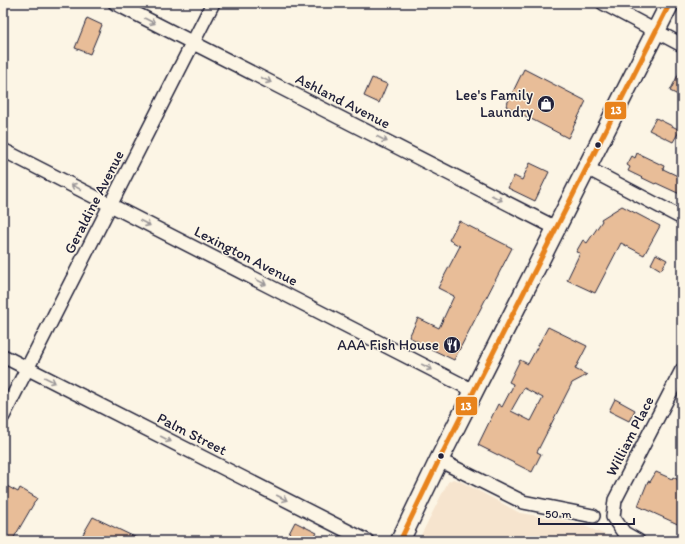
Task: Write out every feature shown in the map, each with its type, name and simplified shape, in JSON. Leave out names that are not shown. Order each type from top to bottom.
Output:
[{"type":"main road","points":[[400,541],[439,460],[670,3]]},
{"type":"street","name":"Ashland Avenue","points":[[115,3],[556,228]]},
{"type":"street","name":"Geraldine Avenue","points":[[3,416],[213,3]]},
{"type":"street","points":[[603,3],[682,45]]},
{"type":"street","name":"Lexington Avenue","points":[[3,150],[474,391]]},
{"type":"street","points":[[587,168],[682,218]]},
{"type":"street","name":"Palm Street","points":[[3,356],[367,541]]},
{"type":"street","name":"William Place","points":[[638,541],[624,533],[613,518],[615,500],[682,370]]},
{"type":"street","points":[[439,460],[523,502],[592,516]]},
{"type":"shaded area","points":[[453,479],[460,481],[520,513],[575,522],[620,541],[418,541],[448,482]]},
{"type":"building","points":[[87,18],[102,25],[90,54],[75,48]]},
{"type":"building","points":[[682,67],[682,97],[670,91]]},
{"type":"building","name":"Lee's Family Laundry","points":[[524,69],[586,101],[568,138],[506,106]]},
{"type":"building","points":[[372,78],[387,84],[379,103],[364,96]]},
{"type":"building","points":[[656,118],[680,130],[673,142],[649,130]]},
{"type":"building","points":[[637,153],[664,166],[663,169],[682,178],[682,195],[628,171],[630,167],[627,165],[632,156],[635,158]]},
{"type":"building","points":[[530,163],[549,172],[535,201],[508,188],[514,176],[522,180]]},
{"type":"building","points":[[622,206],[660,226],[644,255],[621,243],[595,293],[567,280],[580,253],[576,252],[583,240],[587,243],[602,221],[601,219]]},
{"type":"building","points":[[459,221],[512,248],[454,360],[429,348],[428,350],[417,345],[419,342],[409,337],[418,318],[439,328],[454,296],[438,288],[460,246],[449,240]]},
{"type":"building","points":[[656,254],[667,260],[661,270],[651,264]]},
{"type":"building","points":[[548,327],[587,346],[575,369],[587,375],[572,383],[537,452],[541,454],[532,472],[478,445],[498,404],[502,407],[512,388],[513,384],[509,382],[520,360],[528,364]],"holes":[[[524,388],[543,398],[531,421],[511,411]]]},
{"type":"building","points":[[615,399],[635,410],[629,421],[609,411]]},
{"type":"building","points":[[656,472],[672,479],[673,477],[682,482],[682,526],[638,506],[648,481],[650,482]]},
{"type":"building","points":[[3,484],[18,492],[20,488],[37,498],[12,541],[3,541]]},
{"type":"building","points":[[93,517],[143,541],[79,541]]},
{"type":"building","points":[[295,522],[317,533],[312,541],[285,541]]},
{"type":"transit line","name":"13","points":[[400,541],[439,460],[670,3]]},
{"type":"place","name":"Lee's Family Laundry","points":[[546,104]]},
{"type":"place","name":"AAA Fish House","points":[[452,345]]}]
